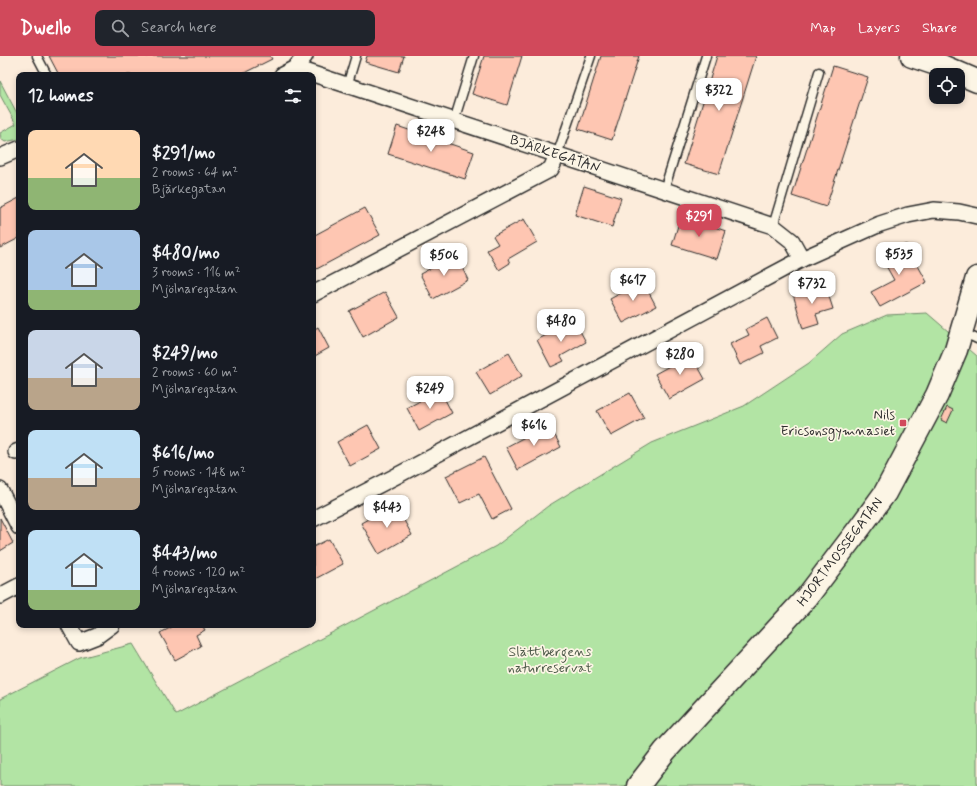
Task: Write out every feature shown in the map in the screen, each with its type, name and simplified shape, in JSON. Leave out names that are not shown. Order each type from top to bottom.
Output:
[{"type":"street","points":[[912,56],[942,66],[977,81]]},
{"type":"street","name":"BJÄRKEGATAN","points":[[296,63],[347,86],[773,226],[792,241],[802,259]]},
{"type":"street","points":[[0,157],[16,150]]},
{"type":"street","points":[[316,292],[551,168],[557,155]]},
{"type":"street","points":[[316,517],[802,259],[880,224],[908,215],[934,210],[959,212],[977,216]]},
{"type":"street","name":"HJORTMOSSEGATAN","points":[[638,786],[666,751],[807,597],[885,493],[927,414],[956,350],[969,335],[977,278]]},
{"type":"street","points":[[0,490],[16,521]]},
{"type":"street","points":[[0,596],[16,588]]},
{"type":"street","points":[[71,628],[79,643],[97,636],[108,628]]},
{"type":"lane","points":[[37,56],[45,72]]},
{"type":"lane","points":[[347,86],[356,56]]},
{"type":"lane","points":[[454,121],[474,56]]},
{"type":"lane","points":[[557,155],[591,56]]},
{"type":"lane","points":[[664,190],[706,56]]},
{"type":"lane","points":[[773,226],[819,72]]},
{"type":"green space","points":[[0,81],[16,111],[16,124],[0,95]]},
{"type":"green space","points":[[16,124],[16,140],[5,142],[1,139],[0,133]]},
{"type":"green space","name":"Slättbergens naturreservat","points":[[927,313],[977,356],[977,786],[0,786],[0,699],[80,658],[133,644],[176,715],[496,546],[548,506],[652,443],[744,406],[809,363],[842,334],[887,315]]},
{"type":"building","points":[[49,56],[270,56],[272,59],[246,72],[57,72]]},
{"type":"building","points":[[367,56],[404,56],[399,72],[365,62]]},
{"type":"building","points":[[484,56],[522,56],[507,105],[472,94]]},
{"type":"building","points":[[601,56],[639,56],[612,140],[578,129]]},
{"type":"building","points":[[717,56],[756,56],[719,174],[684,164]]},
{"type":"building","points":[[833,66],[868,77],[826,207],[792,196]]},
{"type":"building","points":[[397,126],[474,152],[465,179],[388,154]]},
{"type":"building","points":[[584,186],[621,198],[612,227],[575,215]]},
{"type":"building","points":[[16,200],[16,240],[0,248],[0,208]]},
{"type":"building","points":[[365,208],[380,235],[316,269],[316,234]]},
{"type":"building","points":[[681,216],[726,231],[717,259],[672,245]]},
{"type":"building","points":[[524,219],[537,242],[508,259],[510,263],[499,270],[487,250],[498,244],[493,236]]},
{"type":"building","points":[[906,244],[927,282],[880,307],[871,292],[894,280],[881,257]]},
{"type":"building","points":[[456,255],[468,280],[433,299],[420,274]]},
{"type":"building","points":[[643,281],[656,306],[623,323],[610,299]]},
{"type":"building","points":[[825,284],[833,309],[816,314],[819,324],[803,329],[793,294]]},
{"type":"building","points":[[385,292],[399,317],[363,337],[349,311]]},
{"type":"building","points":[[767,318],[777,338],[761,346],[764,353],[740,365],[730,344],[749,335],[746,329]]},
{"type":"building","points":[[574,320],[586,342],[561,356],[564,361],[551,367],[537,340]]},
{"type":"building","points":[[318,327],[329,348],[316,355],[316,328]]},
{"type":"building","points":[[509,353],[522,376],[490,395],[476,372]]},
{"type":"building","points":[[691,354],[705,379],[669,399],[655,374]]},
{"type":"building","points":[[440,390],[452,413],[419,431],[407,408]]},
{"type":"building","points":[[630,393],[644,418],[611,436],[597,411]]},
{"type":"building","points":[[947,407],[953,410],[947,423],[941,420]]},
{"type":"building","points":[[549,424],[561,447],[518,470],[506,447]]},
{"type":"building","points":[[368,425],[381,449],[350,466],[337,442]]},
{"type":"building","points":[[484,457],[511,509],[492,519],[479,494],[460,503],[446,476]]},
{"type":"building","points":[[395,504],[412,535],[379,554],[361,523]]},
{"type":"building","points":[[0,518],[13,543],[0,551]]},
{"type":"building","points":[[329,539],[343,564],[316,578],[316,546]]},
{"type":"building","points":[[170,628],[204,628],[205,630],[196,635],[201,646],[175,660],[160,633]]},
{"type":"place","name":"Nils Ericsonsgymnasiet","points":[[903,423]]}]
